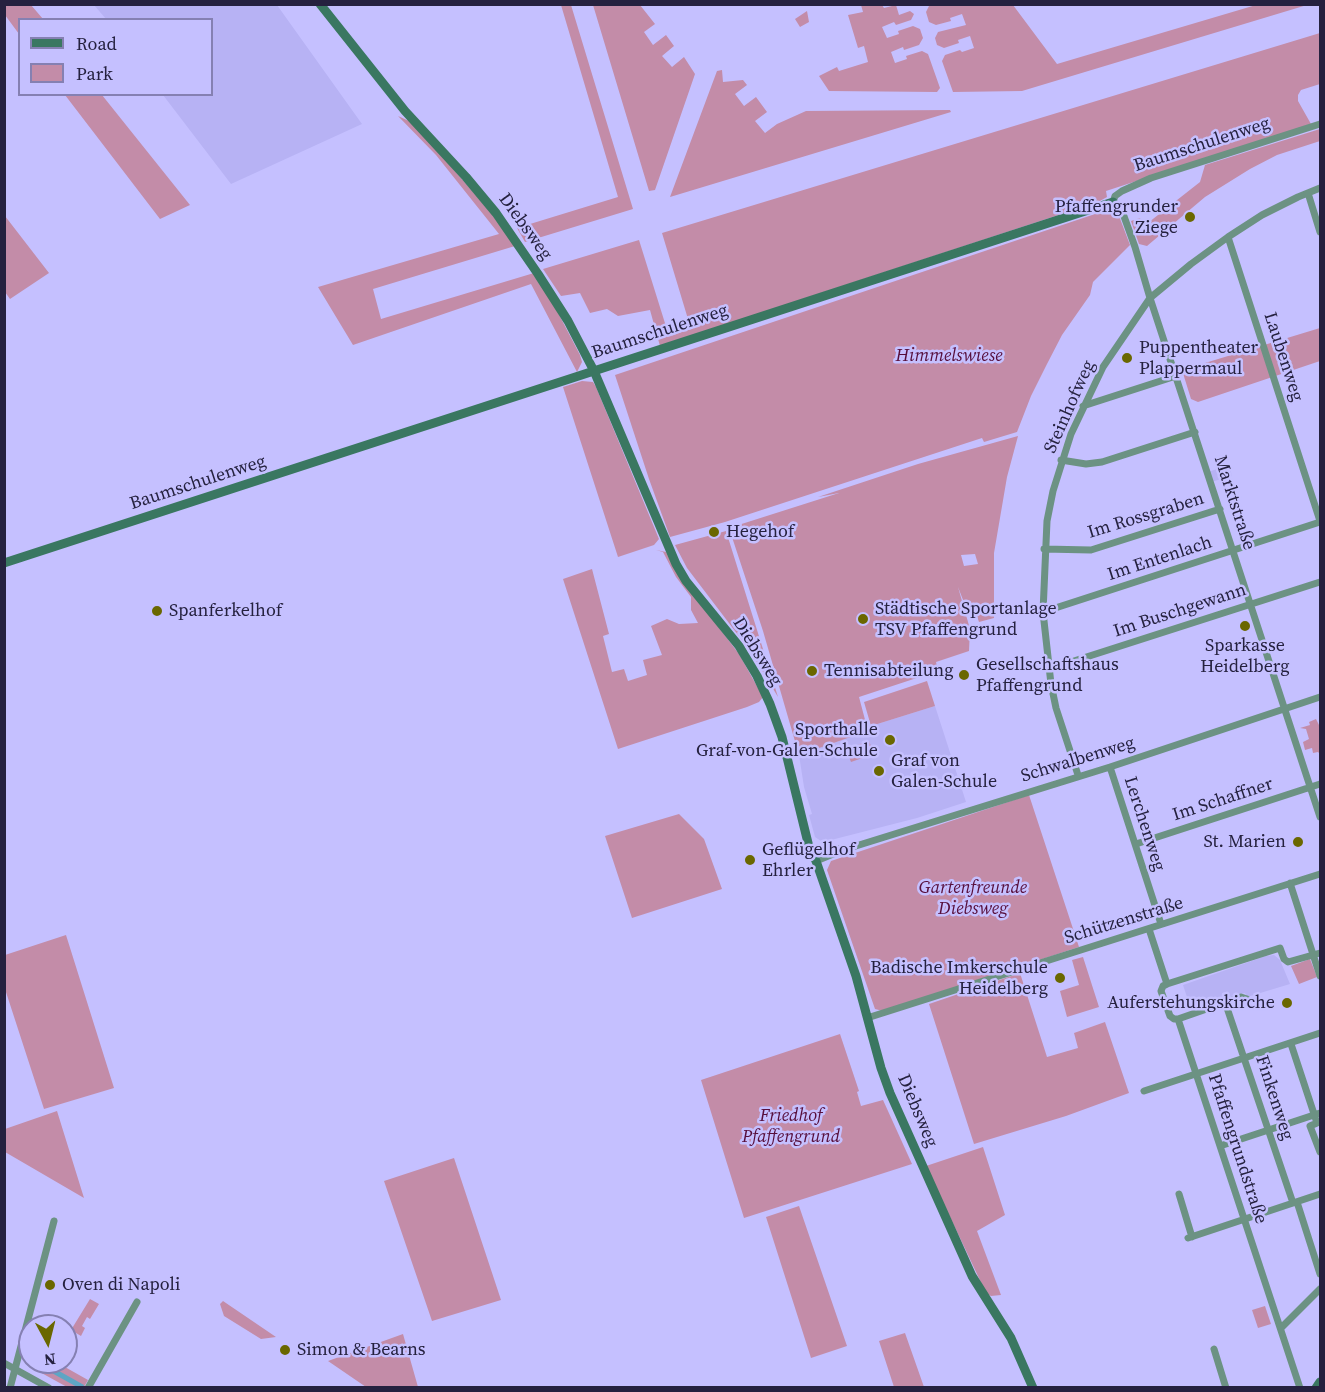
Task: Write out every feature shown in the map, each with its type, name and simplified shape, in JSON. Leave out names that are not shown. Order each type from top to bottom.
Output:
[{"type":"main road","name":"Diebsweg","points":[[320,4],[405,111],[496,213],[538,274],[568,321],[594,371],[676,564],[692,588],[739,646],[769,702],[787,752],[810,851],[818,860],[856,976],[890,1094],[972,1276],[1011,1338],[1033,1388]]},
{"type":"main road","name":"Baumschulenweg","points":[[4,563],[1113,202]]},
{"type":"main road","points":[[1316,1388],[1320,1382]]},
{"type":"street","name":"Baumschulenweg","points":[[1113,202],[1122,191],[1151,178],[1320,124]]},
{"type":"street","name":"Steinhofweg","points":[[1078,776],[1056,708],[1043,612],[1047,521],[1061,460],[1083,406],[1103,367],[1150,298],[1191,264],[1262,215],[1320,188]]},
{"type":"street","points":[[1308,193],[1320,232]]},
{"type":"street","name":"Marktstraße","points":[[1113,202],[1120,205],[1123,212],[1320,817]]},
{"type":"street","name":"Laubenweg","points":[[1228,237],[1320,522]]},
{"type":"street","points":[[1083,406],[1176,376]]},
{"type":"street","points":[[1061,460],[1086,464],[1102,462],[1195,432]]},
{"type":"street","name":"Im Rossgraben","points":[[1044,549],[1091,550],[1220,509]]},
{"type":"street","name":"Im Entenlach","points":[[1043,612],[1320,522]]},
{"type":"street","name":"Im Buschgewann","points":[[1049,669],[1320,582]]},
{"type":"street","name":"Schwalbenweg","points":[[818,860],[1320,697]]},
{"type":"street","name":"Lerchenweg","points":[[1110,767],[1161,924]]},
{"type":"street","name":"Im Schaffner","points":[[1136,844],[1320,784]]},
{"type":"street","name":"Schwalbenweg","points":[[810,851],[828,848],[843,850]]},
{"type":"street","name":"Schützenstraße","points":[[867,1018],[1320,873]]},
{"type":"street","points":[[1290,884],[1317,954],[1320,976]]},
{"type":"street","name":"Pfaffengrundstraße","points":[[1149,928],[1167,984],[1161,991],[1170,1016],[1178,1018],[1300,1388]]},
{"type":"street","points":[[1167,984],[1280,948],[1284,960],[1288,962],[1317,954]]},
{"type":"street","points":[[1178,1018],[1241,997],[1247,999]]},
{"type":"street","name":"Finkenweg","points":[[1225,1002],[1320,1275]]},
{"type":"street","points":[[1144,1091],[1320,1034]]},
{"type":"street","points":[[1291,1044],[1317,1114],[1318,1123],[1310,1126],[1320,1152]]},
{"type":"street","points":[[1220,1146],[1317,1114]]},
{"type":"street","points":[[1179,1194],[1190,1238],[1320,1194]]},
{"type":"street","points":[[10,1388],[54,1221]]},
{"type":"street","points":[[1281,1328],[1320,1289]]},
{"type":"street","points":[[88,1388],[137,1302]]},
{"type":"street","points":[[1214,1349],[1226,1388]]},
{"type":"street","points":[[4,1363],[49,1388]]},
{"type":"shaded area","points":[[94,5],[277,5],[362,124],[231,184],[164,96],[213,96],[213,18],[105,18]]},
{"type":"shaded area","points":[[1229,465],[1232,476],[1211,482],[1208,472]]},
{"type":"shaded area","name":"Graf von Galen-Schule","points":[[935,706],[966,802],[917,818],[831,840],[821,841],[815,837],[799,755],[868,731],[871,726]]},
{"type":"shaded area","points":[[1274,955],[1280,960],[1290,984],[1247,997],[1245,993],[1191,1009],[1183,985]]},
{"type":"green space","points":[[5,4],[31,5],[42,18],[18,18],[18,33],[5,15]]},
{"type":"green space","points":[[930,4],[1013,5],[1057,64],[1256,5],[1307,5],[1022,91],[953,92],[942,61],[945,55],[974,48],[970,36],[944,48],[937,45],[935,38],[938,32],[966,25],[962,14],[950,18],[951,21],[936,25],[929,22],[926,12]]},
{"type":"green space","points":[[561,5],[571,5],[633,209],[525,242],[517,228],[618,197]]},
{"type":"green space","points":[[593,5],[640,5],[655,24],[644,32],[653,45],[666,35],[674,46],[662,56],[672,67],[684,57],[695,74],[655,190],[649,191]]},
{"type":"green space","points":[[861,5],[882,5],[884,8],[896,5],[899,15],[910,11],[914,14],[911,20],[896,25],[894,22],[882,27],[887,38],[913,26],[920,29],[923,38],[919,45],[904,50],[903,47],[891,52],[895,63],[907,59],[906,56],[922,51],[928,54],[940,88],[937,92],[829,91],[819,76],[837,67],[839,71],[868,62],[864,46],[858,48],[848,15],[863,12]]},
{"type":"green space","points":[[807,11],[809,22],[800,27],[795,19]]},
{"type":"green space","points":[[1320,33],[1320,84],[1301,90],[1298,95],[1298,101],[1311,124],[1106,191],[1107,197],[1098,202],[660,346],[650,310],[618,316],[607,309],[590,313],[580,293],[561,296],[543,269],[639,240],[669,336],[691,329],[662,233]]},
{"type":"green space","points":[[722,70],[723,82],[743,80],[747,85],[735,94],[744,106],[756,97],[767,112],[755,121],[765,133],[777,124],[806,111],[950,110],[951,112],[670,197],[717,71]]},
{"type":"green space","points":[[66,96],[103,96],[190,205],[160,219]]},
{"type":"green space","points":[[398,116],[409,121],[437,150],[491,213],[515,246],[373,289],[381,319],[534,273],[580,355],[582,362],[577,372],[531,284],[353,345],[318,287],[499,234],[436,155]]},
{"type":"green space","points":[[1320,129],[1320,141],[1277,155],[1250,169],[1205,197],[1147,246],[1139,244],[1131,221],[1140,218],[1144,226],[1200,182],[1205,165]]},
{"type":"green space","name":"Himmelswiese","points":[[1107,210],[1115,211],[1119,216],[1130,245],[1093,282],[1090,295],[1062,335],[1047,364],[1017,432],[984,442],[982,438],[725,522],[670,537],[615,375]]},
{"type":"green space","points":[[5,216],[49,273],[10,299],[5,292]]},
{"type":"green space","points":[[1320,328],[1320,361],[1198,402],[1191,399],[1182,370]]},
{"type":"green space","points":[[582,381],[593,382],[596,387],[659,539],[654,545],[618,557],[563,387]]},
{"type":"green space","name":"Städtische Sportanlage TSV Pfaffengrund","points":[[1018,436],[1007,477],[994,553],[994,618],[979,622],[974,607],[969,610],[965,605],[958,587],[970,629],[969,651],[936,662],[938,671],[859,697],[868,731],[799,755],[763,631],[729,528],[839,493],[818,497],[918,464]],"holes":[[[975,554],[978,564],[964,566],[961,555]]]},
{"type":"green space","points":[[726,531],[778,697],[751,652],[687,568],[675,545]]},
{"type":"green space","points":[[656,550],[666,552],[675,570],[739,654],[763,697],[759,702],[747,707],[618,749],[563,579],[592,569],[609,634],[603,636],[612,672],[624,669],[628,681],[647,675],[643,660],[662,655],[651,626],[667,619],[679,624],[698,623],[691,610],[691,597],[676,577],[663,552]]},
{"type":"green space","points":[[927,681],[935,706],[871,726],[864,702]]},
{"type":"green space","points":[[1316,719],[1320,727],[1320,754],[1313,753],[1312,748],[1305,750],[1303,742],[1309,739],[1306,729],[1300,728],[1310,725],[1309,722]]},
{"type":"green space","points":[[869,741],[874,754],[851,762],[846,749]]},
{"type":"green space","name":"Gartenfreunde Diebsweg","points":[[1029,795],[1079,947],[883,1011],[875,1009],[827,870],[831,861]]},
{"type":"green space","points":[[679,814],[704,839],[722,889],[632,918],[605,836]]},
{"type":"green space","points":[[66,935],[114,1088],[44,1109],[5,989],[5,955]]},
{"type":"green space","points":[[1083,957],[1099,1007],[1067,1017],[1060,991],[1079,985],[1072,960]]},
{"type":"green space","points":[[1310,959],[1317,977],[1299,984],[1291,966]]},
{"type":"green space","points":[[1020,973],[1047,1057],[1078,1048],[1074,1033],[1105,1022],[1129,1093],[1066,1116],[974,1144],[929,1004]]},
{"type":"green space","name":"Friedhof Pfaffengrund","points":[[840,1034],[859,1091],[857,1092],[861,1106],[883,1100],[912,1164],[744,1218],[701,1080]]},
{"type":"green space","points":[[57,1111],[84,1198],[5,1152],[5,1129]]},
{"type":"green space","points":[[983,1147],[1005,1215],[977,1231],[1001,1295],[991,1296],[986,1293],[926,1166]]},
{"type":"green space","points":[[454,1158],[501,1300],[432,1321],[384,1181]]},
{"type":"green space","points":[[799,1206],[847,1346],[811,1358],[766,1217]]},
{"type":"green space","points":[[90,1299],[99,1304],[90,1319],[87,1317],[82,1326],[85,1328],[81,1336],[78,1334],[78,1319]]},
{"type":"green space","points":[[223,1301],[276,1337],[261,1339],[224,1316],[220,1304]]},
{"type":"green space","points":[[1265,1306],[1271,1324],[1258,1328],[1252,1310]]},
{"type":"green space","points":[[905,1333],[924,1387],[894,1387],[879,1341]]},
{"type":"green space","points":[[403,1334],[418,1387],[366,1387],[328,1361]]},
{"type":"green space","points":[[43,1374],[77,1374],[88,1380],[84,1387],[67,1387]]},
{"type":"water","points":[[54,1374],[64,1374],[84,1385],[77,1387]]},
{"type":"place","name":"Pfaffengrunder Ziege","points":[[1190,217]]},
{"type":"place","name":"Puppentheater Plappermaul","points":[[1127,358]]},
{"type":"place","name":"Hegehof","points":[[714,532]]},
{"type":"place","name":"Spanferkelhof","points":[[157,611]]},
{"type":"place","name":"Städtische Sportanlage TSV Pfaffengrund","points":[[863,619]]},
{"type":"place","name":"Sparkasse Heidelberg","points":[[1245,626]]},
{"type":"place","name":"Tennisabteilung","points":[[812,671]]},
{"type":"place","name":"Gesellschaftshaus Pfaffengrund","points":[[964,675]]},
{"type":"place","name":"Sporthalle Graf-von-Galen-Schule","points":[[890,740]]},
{"type":"place","name":"Graf von Galen-Schule","points":[[879,771]]},
{"type":"place","name":"St. Marien","points":[[1298,842]]},
{"type":"place","name":"Geflügelhof Ehrler","points":[[750,860]]},
{"type":"place","name":"Badische Imkerschule Heidelberg","points":[[1060,978]]},
{"type":"place","name":"Auferstehungskirche","points":[[1287,1003]]},
{"type":"place","name":"Oven di Napoli","points":[[50,1285]]},
{"type":"place","name":"Simon & Bearns","points":[[285,1350]]}]
